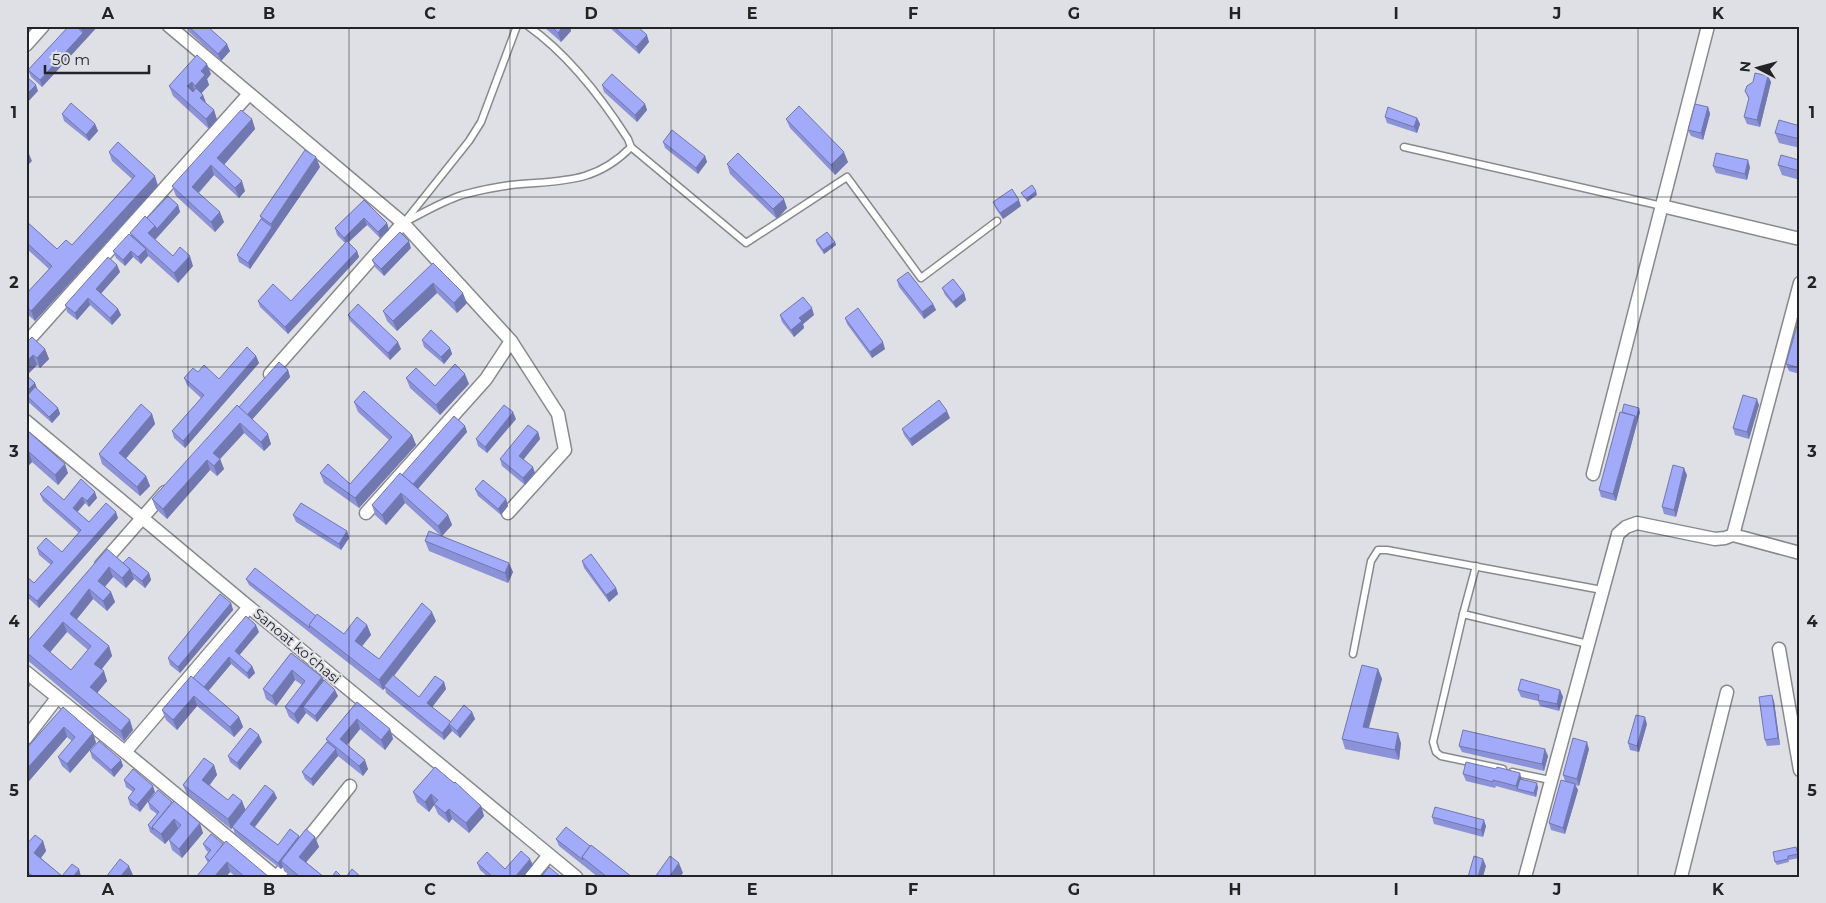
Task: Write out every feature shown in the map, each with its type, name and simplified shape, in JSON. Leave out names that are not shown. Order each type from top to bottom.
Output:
[{"type":"street","points":[[26,45],[43,26]]},
{"type":"street","points":[[169,26],[403,223],[511,341],[558,414],[565,450],[508,513]]},
{"type":"street","points":[[1593,474],[1708,26]]},
{"type":"street","points":[[26,343],[249,94]]},
{"type":"street","points":[[1662,206],[1800,239]]},
{"type":"street","points":[[260,386],[403,223]]},
{"type":"street","points":[[1733,535],[1800,283]]},
{"type":"street","points":[[366,513],[486,380],[511,341]]},
{"type":"street","points":[[26,421],[249,607]]},
{"type":"street","points":[[91,577],[175,482]]},
{"type":"street","points":[[1525,877],[1618,534],[1626,527],[1637,524],[1715,539],[1733,535],[1800,553]]},
{"type":"street","name":"Sanoat koʻchasi","points":[[125,752],[249,607],[576,877]]},
{"type":"street","points":[[1779,649],[1800,770]]},
{"type":"street","points":[[26,672],[276,877],[350,786]]},
{"type":"street","points":[[1681,877],[1727,692]]},
{"type":"street","points":[[26,738],[58,698]]},
{"type":"street","points":[[531,877],[549,855]]},
{"type":"lane","points":[[403,223],[469,141],[480,122],[517,26]]},
{"type":"lane","points":[[528,26],[552,44],[593,88],[624,132],[631,147],[746,243],[846,178],[921,278],[997,221]]},
{"type":"lane","points":[[403,223],[461,195],[510,185],[564,182],[592,174],[618,160],[631,147]]},
{"type":"lane","points":[[1404,147],[1662,206]]},
{"type":"lane","points":[[1353,654],[1371,561],[1378,550],[1387,550],[1602,590]]},
{"type":"lane","points":[[1476,566],[1433,742],[1436,752],[1441,756],[1550,780]]},
{"type":"lane","points":[[1463,614],[1588,644]]},
{"type":"building","points":[[69,26],[76,26],[83,33],[40,80],[28,70]]},
{"type":"building","points":[[78,26],[86,26],[82,30]]},
{"type":"building","points":[[188,26],[207,26],[227,44],[218,54]]},
{"type":"building","points":[[551,26],[563,26],[558,33]]},
{"type":"building","points":[[613,26],[637,26],[647,35],[636,47]]},
{"type":"building","points":[[197,55],[207,64],[201,71],[205,75],[195,86],[192,82],[187,86],[193,92],[196,88],[203,95],[200,98],[214,110],[206,119],[169,86]]},
{"type":"building","points":[[1755,73],[1768,76],[1757,120],[1744,117],[1749,98],[1745,91],[1747,86],[1753,82]]},
{"type":"building","points":[[612,74],[645,104],[635,115],[602,85]]},
{"type":"building","points":[[26,76],[36,85],[26,95]]},
{"type":"building","points":[[71,103],[95,124],[86,135],[62,114]]},
{"type":"building","points":[[1695,104],[1708,107],[1701,133],[1688,130]]},
{"type":"building","points":[[799,106],[844,152],[831,165],[786,119]]},
{"type":"building","points":[[1388,107],[1417,118],[1414,127],[1385,117]]},
{"type":"building","points":[[241,110],[252,119],[217,158],[242,181],[235,188],[211,165],[192,187],[220,212],[211,222],[172,186]]},
{"type":"building","points":[[1779,120],[1800,126],[1800,139],[1775,133]]},
{"type":"building","points":[[672,130],[705,156],[696,168],[663,142]]},
{"type":"building","points":[[118,142],[155,176],[31,311],[26,306],[26,294],[52,266],[26,242],[26,221],[57,249],[66,240],[72,245],[135,176],[109,152]]},
{"type":"building","points":[[305,150],[316,157],[271,224],[260,216]]},
{"type":"building","points":[[738,153],[784,199],[773,209],[727,164]]},
{"type":"building","points":[[1716,153],[1748,160],[1745,174],[1713,166]]},
{"type":"building","points":[[1781,155],[1799,160],[1800,156],[1800,171],[1778,165]]},
{"type":"building","points":[[1032,185],[1036,191],[1026,199],[1021,193]]},
{"type":"building","points":[[1012,189],[1019,200],[1000,213],[993,202]]},
{"type":"building","points":[[168,196],[178,205],[157,229],[147,218]]},
{"type":"building","points":[[364,200],[387,223],[378,232],[364,218],[344,238],[335,228]]},
{"type":"building","points":[[145,216],[155,226],[148,233],[173,256],[180,247],[190,256],[174,273],[130,233]]},
{"type":"building","points":[[261,219],[272,227],[248,263],[237,255]]},
{"type":"building","points":[[400,232],[409,241],[381,269],[372,260]]},
{"type":"building","points":[[827,232],[835,242],[823,250],[816,240]]},
{"type":"building","points":[[129,234],[146,249],[138,257],[131,251],[123,260],[113,251]]},
{"type":"building","points":[[347,241],[357,251],[285,327],[258,301],[273,284],[291,301]]},
{"type":"building","points":[[108,257],[117,265],[96,289],[118,309],[110,318],[88,298],[75,313],[65,305]]},
{"type":"building","points":[[433,263],[463,293],[454,303],[433,283],[393,321],[383,311]]},
{"type":"building","points":[[908,272],[933,304],[922,312],[897,280]]},
{"type":"building","points":[[953,279],[964,293],[953,302],[942,288]]},
{"type":"building","points":[[803,297],[812,308],[799,318],[802,321],[791,330],[780,315]]},
{"type":"building","points":[[358,304],[398,342],[388,353],[348,315]]},
{"type":"building","points":[[1800,307],[1800,320],[1797,319]]},
{"type":"building","points":[[858,308],[883,342],[870,352],[845,318]]},
{"type":"building","points":[[1798,322],[1800,323],[1800,368],[1786,364]]},
{"type":"building","points":[[431,330],[450,348],[441,357],[422,340]]},
{"type":"building","points":[[32,337],[45,349],[37,358],[33,355],[26,362],[26,343]]},
{"type":"building","points":[[247,347],[256,356],[183,441],[172,431],[204,395],[184,378],[193,368],[198,372],[204,365],[219,379]]},
{"type":"building","points":[[279,362],[288,370],[247,415],[239,407]]},
{"type":"building","points":[[455,364],[465,374],[436,405],[406,378],[416,368],[435,386]]},
{"type":"building","points":[[26,375],[35,383],[26,392]]},
{"type":"building","points":[[35,387],[58,408],[49,417],[27,396]]},
{"type":"building","points":[[364,391],[412,435],[355,498],[320,473],[328,464],[350,484],[392,437],[354,402]]},
{"type":"building","points":[[1743,395],[1757,399],[1747,432],[1733,428]]},
{"type":"building","points":[[939,400],[947,411],[910,439],[902,429]]},
{"type":"building","points":[[141,404],[152,414],[119,453],[146,476],[137,487],[99,454]]},
{"type":"building","points":[[1624,404],[1639,408],[1636,419],[1635,416],[1622,412]]},
{"type":"building","points":[[237,405],[268,434],[261,442],[240,423],[213,453],[220,459],[214,466],[207,460],[163,509],[152,499]]},
{"type":"building","points":[[504,405],[513,412],[485,447],[476,439]]},
{"type":"building","points":[[1620,412],[1635,416],[1613,494],[1599,490]]},
{"type":"building","points":[[454,416],[465,426],[413,484],[402,475]]},
{"type":"building","points":[[528,425],[538,432],[519,456],[533,467],[523,478],[500,459]]},
{"type":"building","points":[[29,432],[65,464],[55,475],[29,452],[26,454],[26,434]]},
{"type":"building","points":[[1673,465],[1684,468],[1674,510],[1662,507]]},
{"type":"building","points":[[400,473],[448,515],[438,526],[401,493],[382,515],[372,505]]},
{"type":"building","points":[[81,479],[95,492],[87,501],[82,497],[73,508],[89,522],[106,503],[116,512],[37,601],[26,592],[26,576],[34,583],[53,562],[37,548],[46,538],[62,552],[81,530],[40,494],[48,486],[64,500]]},
{"type":"building","points":[[483,480],[506,499],[498,509],[475,489]]},
{"type":"building","points":[[301,503],[347,531],[339,544],[293,515]]},
{"type":"building","points":[[429,531],[509,563],[505,573],[425,541]]},
{"type":"building","points":[[107,549],[130,569],[122,578],[109,567],[98,581],[111,592],[103,601],[89,589],[70,614],[109,646],[94,664],[104,671],[90,687],[130,720],[121,731],[26,652],[26,643]],"holes":[[[63,622],[91,646],[71,670],[43,646]]]},
{"type":"building","points":[[591,554],[616,588],[606,595],[582,561]]},
{"type":"building","points":[[129,557],[149,573],[142,581],[123,563]]},
{"type":"building","points":[[255,568],[316,616],[309,625],[310,628],[246,579]]},
{"type":"building","points":[[220,594],[231,603],[178,667],[168,658]]},
{"type":"building","points":[[422,603],[432,612],[379,680],[309,625],[317,614],[344,634],[357,617],[367,625],[355,641],[379,659]]},
{"type":"building","points":[[246,616],[256,625],[235,651],[252,666],[247,673],[229,657],[204,687],[193,678]]},
{"type":"building","points":[[291,653],[322,677],[294,714],[285,707],[305,681],[292,670],[272,696],[263,689]]},
{"type":"building","points":[[1362,665],[1378,669],[1363,727],[1398,733],[1395,750],[1342,739]]},
{"type":"building","points":[[393,675],[419,697],[435,676],[444,682],[427,703],[451,722],[442,733],[384,686]]},
{"type":"building","points":[[191,676],[239,717],[230,727],[194,696],[173,720],[162,710]]},
{"type":"building","points":[[1521,679],[1560,690],[1557,704],[1538,700],[1539,695],[1518,690]]},
{"type":"building","points":[[324,680],[335,690],[315,716],[303,707]]},
{"type":"building","points":[[1772,695],[1778,738],[1765,740],[1759,697]]},
{"type":"building","points":[[357,702],[390,729],[381,740],[357,719],[340,739],[365,760],[359,766],[326,739]]},
{"type":"building","points":[[464,705],[472,712],[457,731],[449,724]]},
{"type":"building","points":[[63,707],[93,733],[67,764],[58,757],[75,737],[64,727],[26,770],[26,749]]},
{"type":"building","points":[[1636,715],[1645,717],[1637,746],[1628,743]]},
{"type":"building","points":[[250,728],[259,735],[237,763],[228,756]]},
{"type":"building","points":[[1463,730],[1545,749],[1542,764],[1459,746]]},
{"type":"building","points":[[1573,738],[1587,742],[1577,779],[1563,775]]},
{"type":"building","points":[[99,741],[121,760],[111,770],[90,751]]},
{"type":"building","points":[[327,742],[336,749],[311,779],[302,772]]},
{"type":"building","points":[[204,758],[214,765],[202,780],[228,800],[233,794],[242,801],[228,819],[183,785]]},
{"type":"building","points":[[1466,762],[1520,773],[1516,786],[1463,774]]},
{"type":"building","points":[[435,767],[481,806],[466,823],[449,809],[445,813],[434,804],[438,800],[431,794],[425,802],[413,792]]},
{"type":"building","points":[[133,769],[153,786],[137,805],[128,798],[135,789],[124,780]]},
{"type":"building","points":[[1520,779],[1537,783],[1534,793],[1517,789]]},
{"type":"building","points":[[1561,780],[1575,784],[1563,828],[1549,823]]},
{"type":"building","points":[[265,785],[274,792],[250,824],[278,845],[290,829],[299,836],[278,863],[232,827]]},
{"type":"building","points":[[158,790],[172,802],[152,827],[153,830],[148,825],[159,812],[148,802]]},
{"type":"building","points":[[174,801],[200,823],[179,849],[169,840],[181,825],[174,819],[161,834],[152,827]]},
{"type":"building","points":[[1435,807],[1484,820],[1481,830],[1432,817]]},
{"type":"building","points":[[566,827],[590,846],[582,857],[583,860],[556,839]]},
{"type":"building","points":[[306,829],[315,837],[299,857],[324,877],[300,877],[281,861]]},
{"type":"building","points":[[211,834],[223,844],[210,861],[205,857],[211,850],[203,844]]},
{"type":"building","points":[[35,835],[43,841],[34,853],[62,876],[72,864],[79,869],[73,877],[34,877],[26,871],[26,845]]},
{"type":"building","points":[[226,841],[269,877],[245,877],[227,862],[214,877],[196,877]]},
{"type":"building","points":[[591,845],[632,877],[607,877],[582,857]]},
{"type":"building","points":[[1796,847],[1798,854],[1775,862],[1773,852]]},
{"type":"building","points":[[521,851],[530,859],[515,877],[493,877],[477,863],[487,852],[505,869]]},
{"type":"building","points":[[670,856],[679,863],[669,877],[655,877]]},
{"type":"building","points":[[1474,856],[1483,859],[1478,877],[1468,877]]},
{"type":"building","points":[[120,859],[129,866],[120,877],[106,877]]},
{"type":"building","points":[[549,867],[561,877],[541,877]]},
{"type":"building","points":[[352,869],[361,877],[346,877]]},
{"type":"building","points":[[336,871],[342,877],[332,877]]}]
